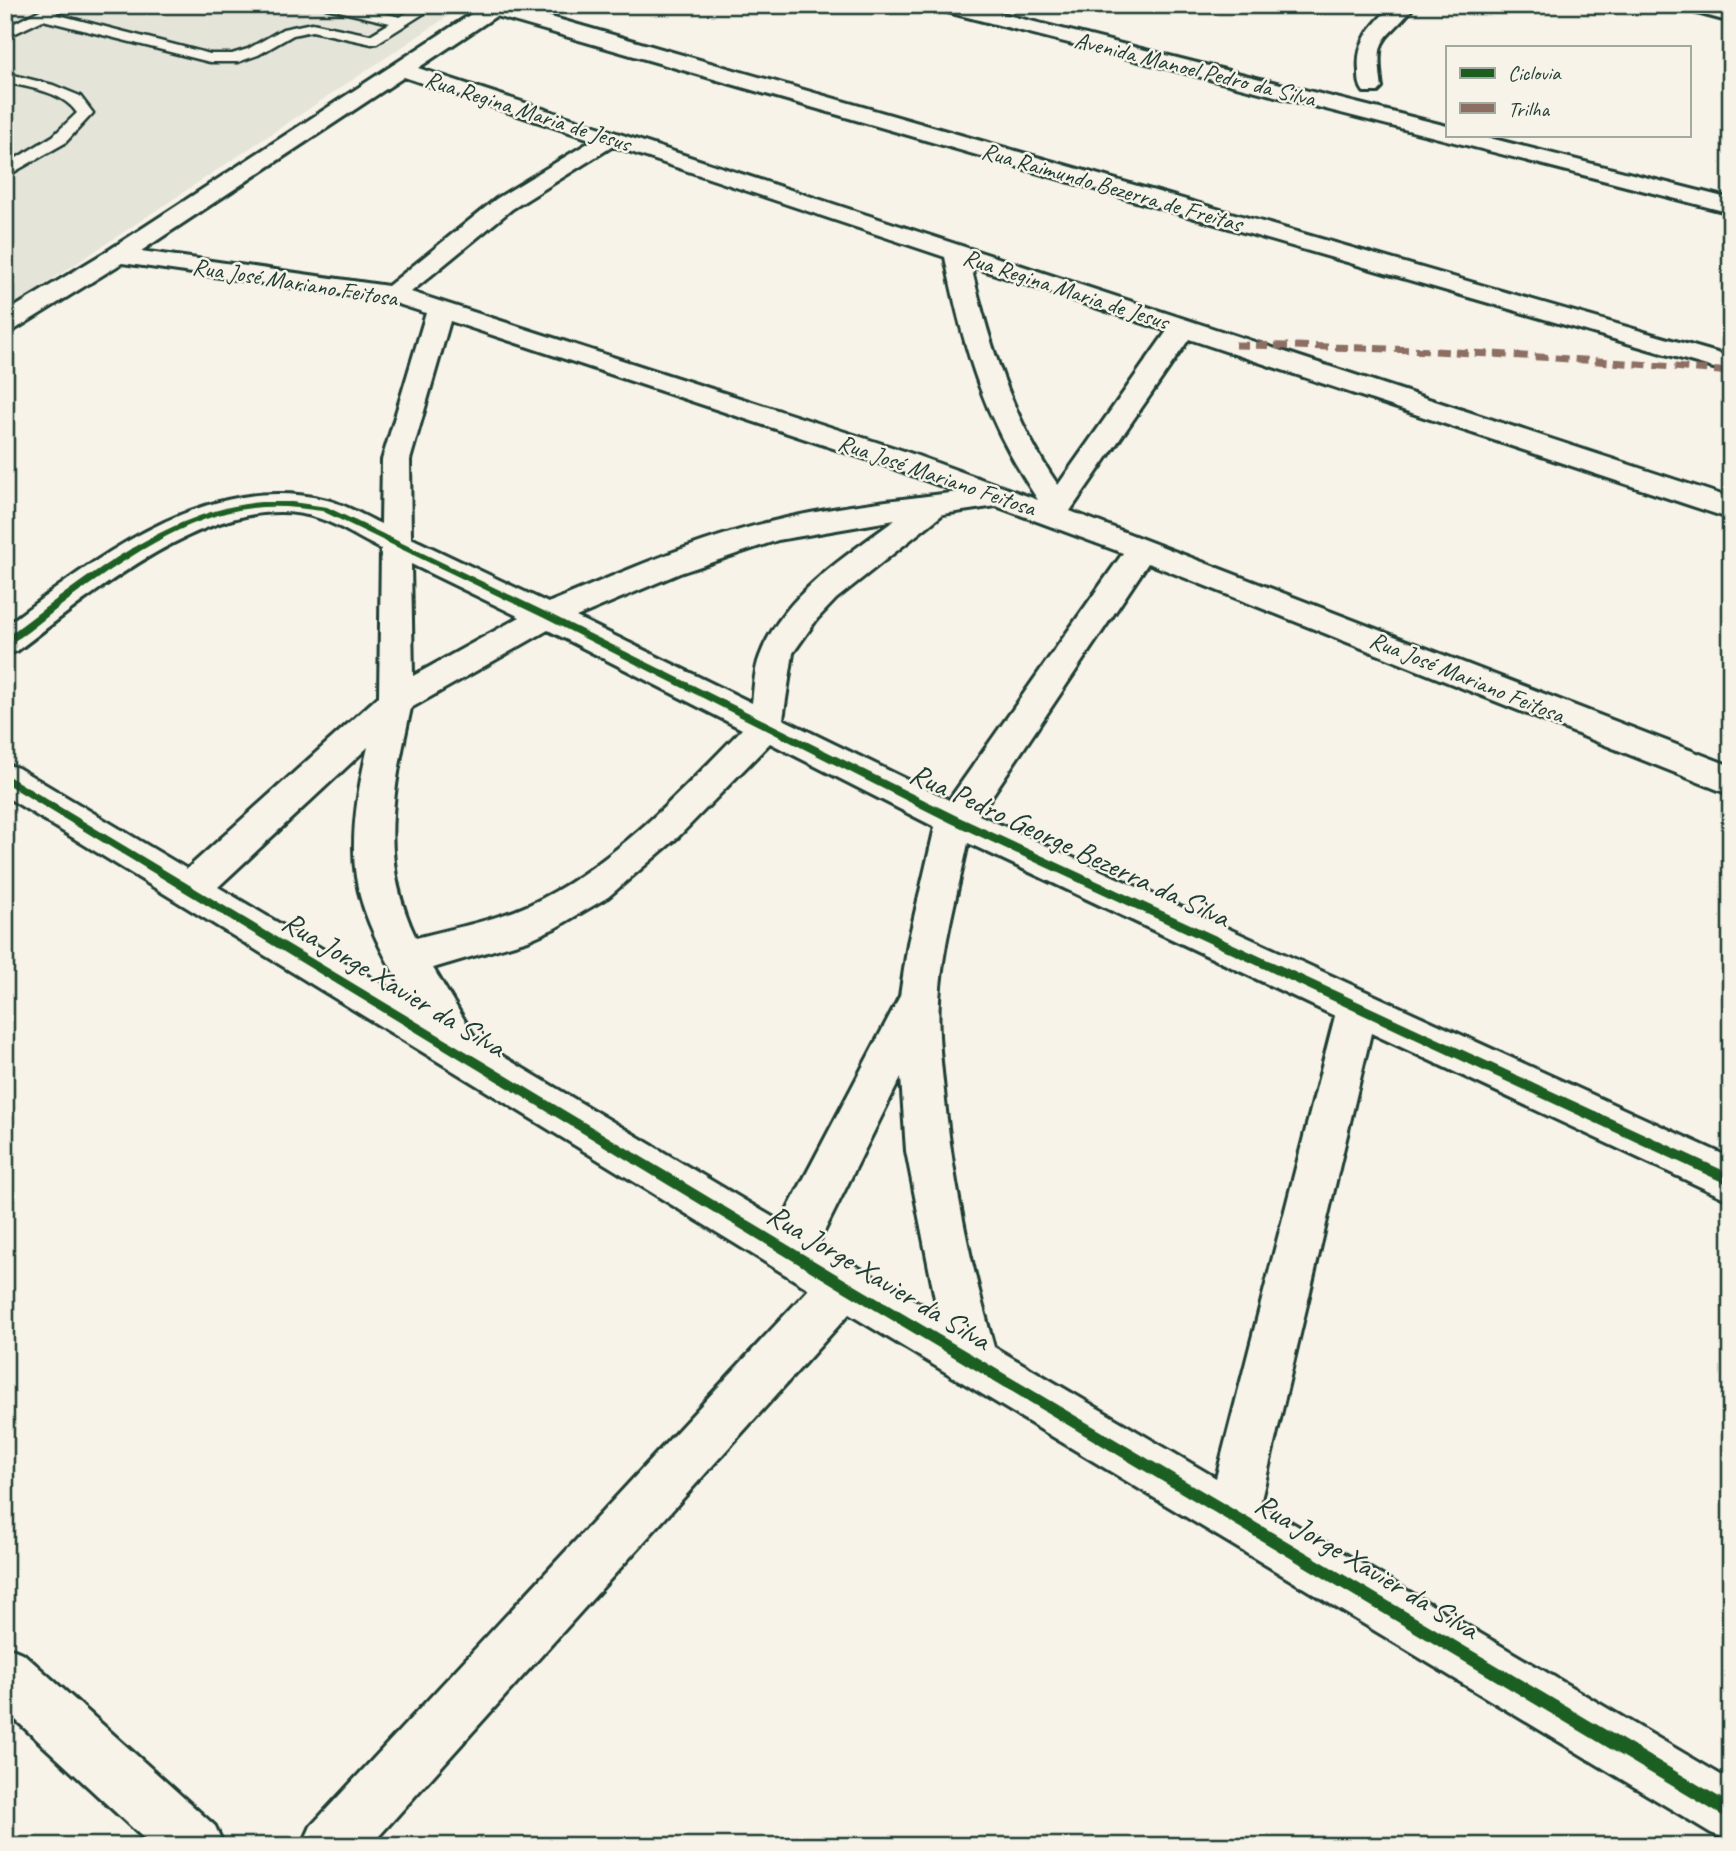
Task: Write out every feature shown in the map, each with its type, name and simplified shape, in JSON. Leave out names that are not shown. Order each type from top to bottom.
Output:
[{"type":"street","name":"Avenida Manoel Pedro da Silva","points":[[943,5],[1446,133]]},
{"type":"street","points":[[1371,88],[1367,55],[1372,40],[1405,5]]},
{"type":"street","points":[[1689,5],[1731,16]]},
{"type":"street","points":[[5,324],[118,255],[497,7]]},
{"type":"street","name":"Rua Raimundo Bezerra de Freitas","points":[[497,7],[1731,365]]},
{"type":"street","points":[[1181,65],[1190,43]]},
{"type":"street","name":"Rua Regina Maria de Jesus","points":[[401,69],[1731,509]]},
{"type":"street","name":"Avenida Manoel Pedro da Silva","points":[[1346,81],[1397,94]]},
{"type":"street","points":[[1457,136],[1731,206]]},
{"type":"street","points":[[393,294],[504,204],[611,138]]},
{"type":"street","points":[[956,253],[966,300],[995,391],[1018,446],[1054,511],[1183,328]]},
{"type":"street","name":"Rua José Mariano Feitosa","points":[[118,255],[393,294],[881,454],[998,497],[1054,511],[1142,549],[1731,781]]},
{"type":"street","points":[[440,311],[396,460],[394,542],[397,701],[380,770],[373,832],[375,877],[388,920],[406,958],[463,1054]]},
{"type":"street","points":[[190,889],[397,701],[547,616],[669,565],[774,531],[856,514],[998,497]]},
{"type":"street","name":"Rua Pedro George Bezerra da Silva","points":[[5,643],[127,555],[191,524],[239,507],[285,503],[324,509],[547,616],[956,820],[1731,1180]]},
{"type":"street","points":[[406,958],[516,928],[573,900],[616,869],[674,820],[765,725],[768,685],[777,653],[795,624],[832,584],[935,505]]},
{"type":"street","points":[[974,1362],[955,1292],[930,1163],[919,1058],[919,1001],[927,943],[956,820],[1142,549]]},
{"type":"street","name":"Rua Jorge Xavier da Silva","points":[[5,778],[844,1285],[1731,1813]]},
{"type":"street","points":[[790,1252],[919,1001]]},
{"type":"street","points":[[1232,1514],[1357,1007]]},
{"type":"street","points":[[331,1846],[844,1285]]},
{"type":"street","points":[[5,1673],[195,1846]]},
{"type":"lane","points":[[5,34],[61,5]]},
{"type":"lane","points":[[331,5],[403,22]]},
{"type":"lane","points":[[42,15],[210,58],[233,59],[298,29],[312,27],[372,40],[430,5]]},
{"type":"lane","points":[[5,76],[75,99],[85,113],[76,127],[55,144],[5,172]]},
{"type":"shaded area","points":[[5,5],[465,5],[5,311]]},
{"type":"marked path","points":[[1235,345],[1377,347],[1612,361],[1731,372]]},
{"type":"cycle path","points":[[5,643],[116,563],[177,529],[208,516],[250,505],[282,504],[324,509],[547,616],[955,820],[1731,1180]]},
{"type":"cycle path","points":[[5,778],[844,1285],[1731,1813]]}]
